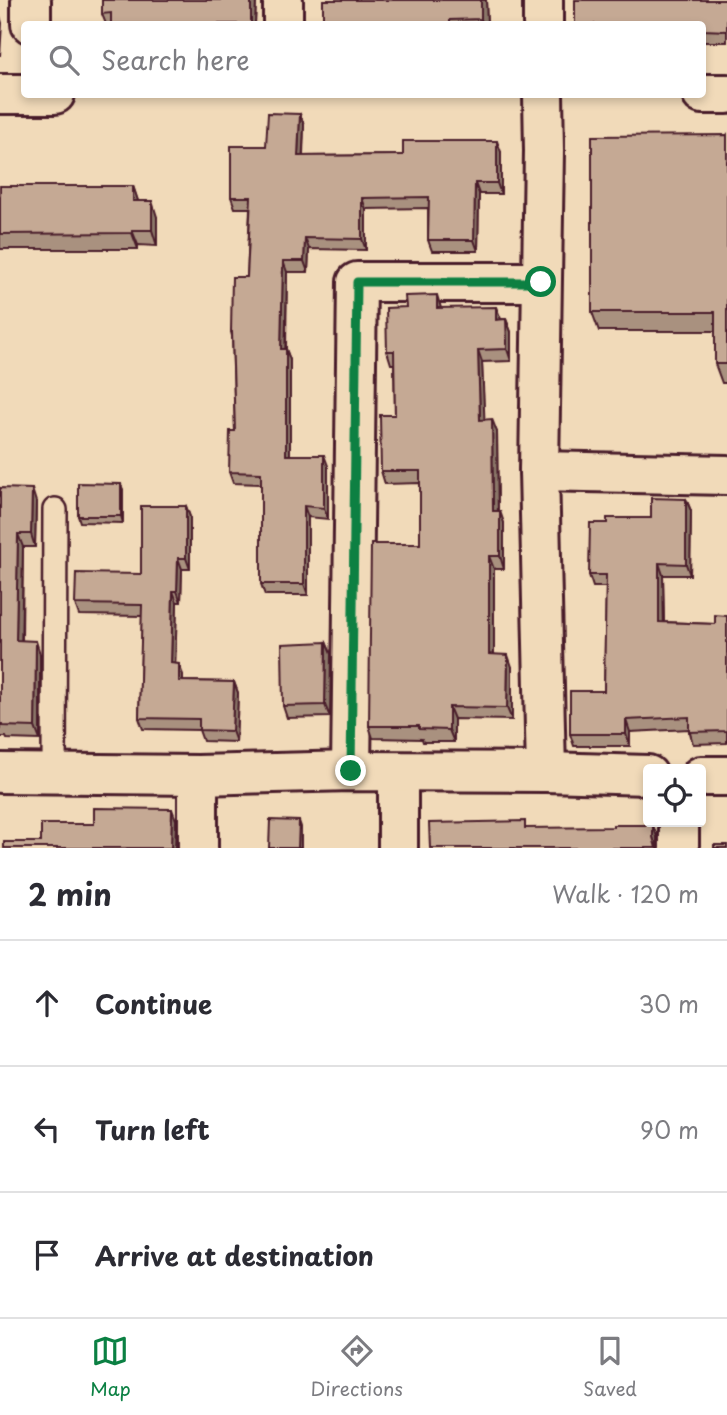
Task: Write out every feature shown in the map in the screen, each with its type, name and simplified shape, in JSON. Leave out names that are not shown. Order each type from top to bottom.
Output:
[{"type":"street","points":[[31,0],[32,21]]},
{"type":"street","points":[[283,0],[283,21]]},
{"type":"street","points":[[543,0],[543,21]]},
{"type":"street","points":[[0,94],[21,95]]},
{"type":"street","points":[[706,94],[727,94]]},
{"type":"street","points":[[543,98],[539,471],[546,772]]},
{"type":"street","points":[[351,771],[357,282],[541,282]]},
{"type":"street","points":[[539,471],[727,475]]},
{"type":"street","points":[[0,773],[198,775],[351,771],[643,775]]},
{"type":"street","points":[[398,772],[398,848]]},
{"type":"street","points":[[198,775],[198,848]]},
{"type":"street","points":[[706,776],[727,776]]},
{"type":"street","points":[[679,827],[680,848]]},
{"type":"lane","points":[[54,774],[55,510]]},
{"type":"building","points":[[102,0],[251,0],[251,21],[111,21],[111,13],[102,14]]},
{"type":"building","points":[[323,0],[481,0],[481,19],[323,21]]},
{"type":"building","points":[[575,0],[727,0],[727,31],[706,30],[706,21],[575,21]]},
{"type":"building","points":[[268,113],[300,114],[298,156],[403,155],[403,141],[497,141],[497,183],[475,183],[474,240],[428,240],[429,197],[362,198],[362,239],[305,238],[304,261],[283,261],[281,349],[286,349],[286,455],[324,455],[324,508],[304,506],[304,584],[261,584],[261,473],[229,472],[230,431],[235,431],[232,277],[247,277],[251,197],[231,197],[231,146],[266,146]]},
{"type":"building","points":[[727,135],[727,364],[715,364],[715,312],[592,312],[592,136]]},
{"type":"building","points":[[0,186],[133,186],[133,201],[152,201],[152,230],[132,230],[132,233],[0,234]]},
{"type":"building","points":[[437,295],[437,308],[496,307],[496,320],[506,319],[507,349],[478,350],[480,420],[492,419],[493,511],[500,511],[500,556],[489,556],[489,654],[508,655],[507,708],[449,707],[449,730],[419,729],[419,726],[369,726],[371,544],[420,544],[420,471],[381,471],[380,415],[395,415],[394,351],[387,351],[386,308],[406,307],[405,296]]},
{"type":"building","points":[[78,483],[121,484],[121,516],[78,516]]},
{"type":"building","points":[[0,488],[32,489],[31,534],[18,534],[16,640],[36,641],[35,727],[0,724]]},
{"type":"building","points":[[651,498],[686,499],[686,564],[659,563],[659,622],[715,624],[715,615],[727,616],[727,731],[689,732],[689,717],[626,720],[626,734],[570,734],[570,691],[604,691],[606,575],[589,575],[590,523],[607,523],[607,518],[651,518]]},
{"type":"building","points":[[141,506],[186,506],[186,558],[178,558],[177,591],[173,591],[171,663],[179,664],[179,681],[234,682],[232,731],[199,730],[199,719],[139,718],[142,605],[75,604],[76,573],[141,574]]},
{"type":"building","points":[[326,642],[325,705],[283,706],[282,644]]},
{"type":"building","points":[[94,808],[172,809],[171,848],[4,848],[4,842],[41,842],[41,824],[94,824]]},
{"type":"building","points":[[270,820],[299,821],[298,848],[269,848]]},
{"type":"building","points":[[525,821],[525,828],[643,825],[653,827],[656,848],[430,848],[429,823]]},
{"type":"building","points":[[714,845],[727,845],[727,848],[714,848]]},
{"type":"route","points":[[351,771],[357,282],[541,282]]}]
